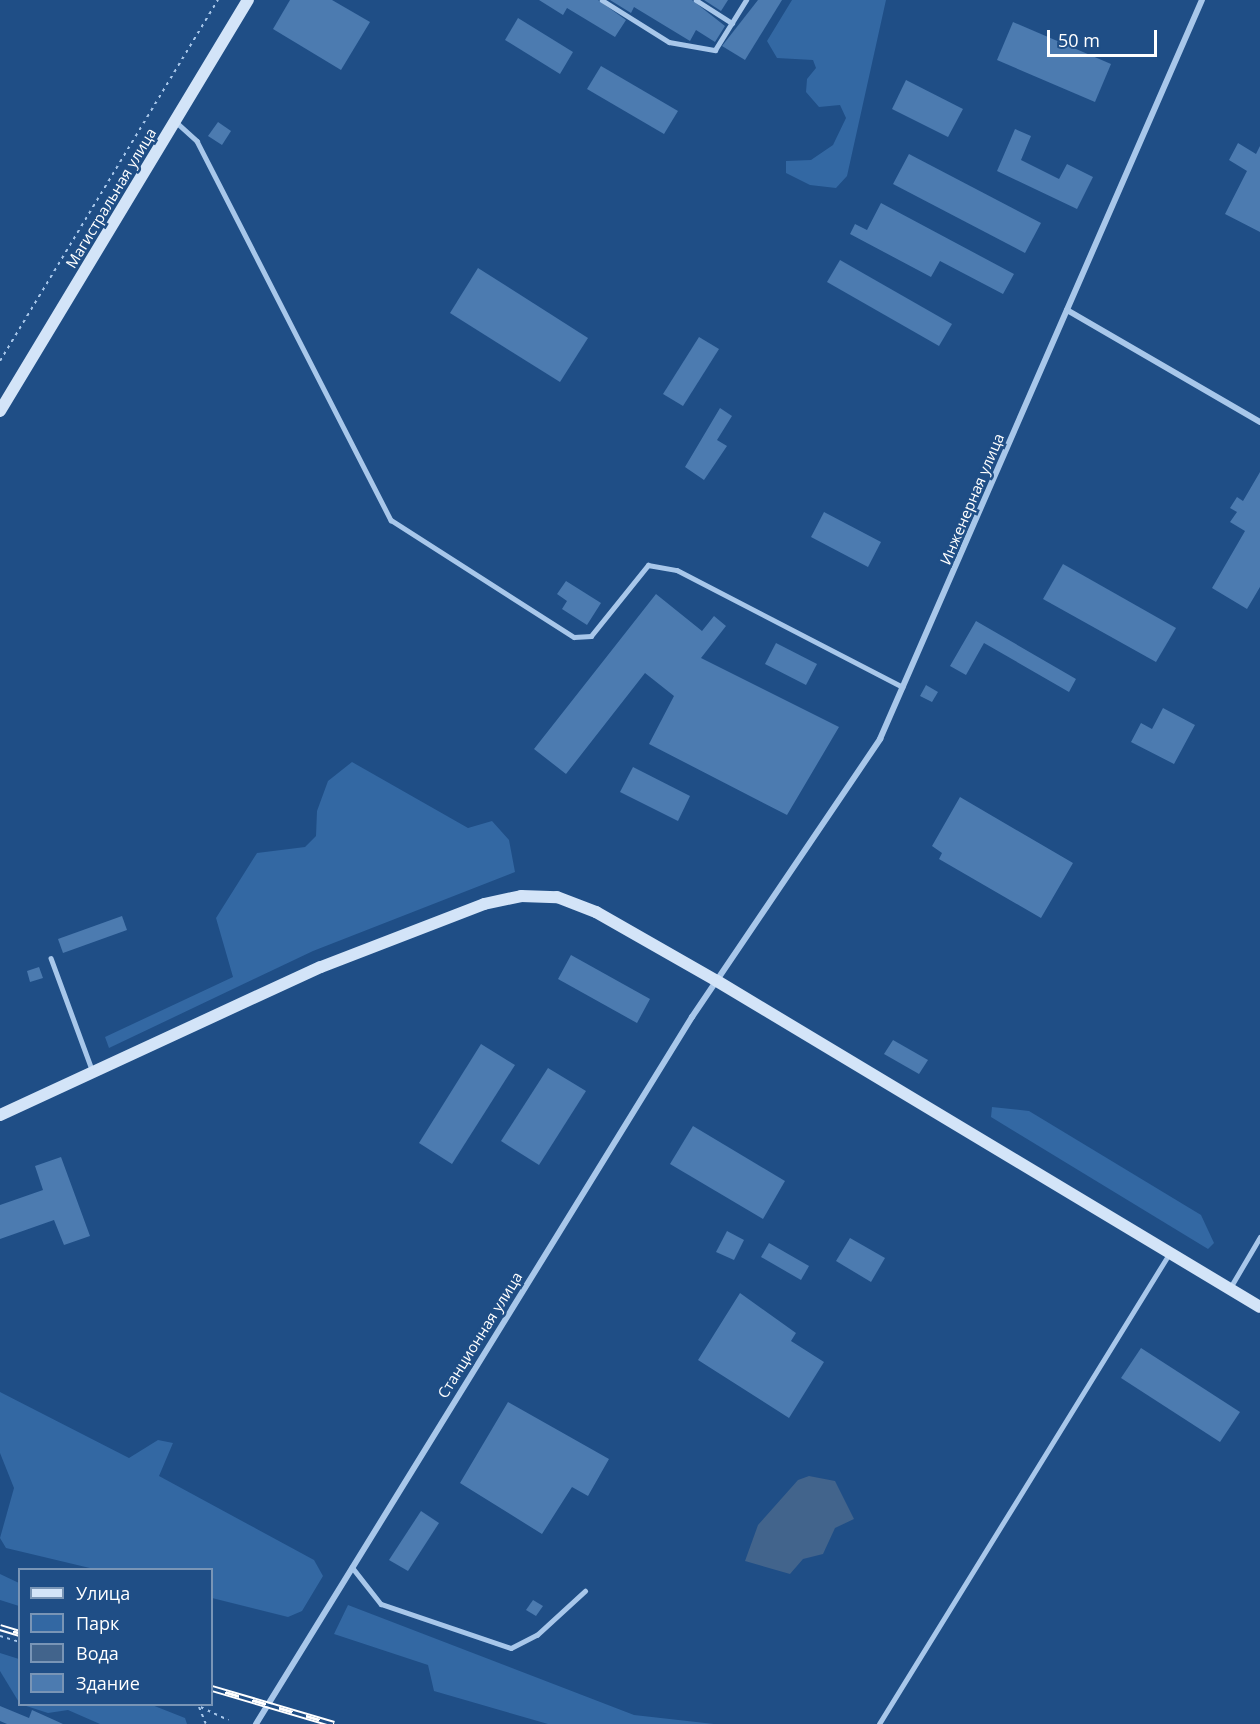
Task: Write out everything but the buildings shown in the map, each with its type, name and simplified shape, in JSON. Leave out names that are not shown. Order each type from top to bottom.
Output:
[{"type":"street","name":"Магистральная улица","points":[[0,411],[248,0]]},
{"type":"street","name":"Инженерная улица","points":[[717,981],[841,800],[904,688],[1202,0]]},
{"type":"street","points":[[1067,310],[1260,422]]},
{"type":"street","points":[[0,1115],[94,1074],[321,967],[484,904],[521,896],[557,897],[596,912],[717,981],[1260,1307]]},
{"type":"street","name":"Станционная улица","points":[[256,1724],[351,1566],[717,981]]},
{"type":"lane","points":[[602,0],[669,42],[715,50],[746,0]]},
{"type":"lane","points":[[696,0],[732,23]]},
{"type":"lane","points":[[175,121],[197,141],[391,520],[574,637],[591,636],[648,565],[677,570],[904,688]]},
{"type":"lane","points":[[51,958],[94,1074]]},
{"type":"lane","points":[[1230,1288],[1260,1237]]},
{"type":"lane","points":[[879,1724],[1170,1252]]},
{"type":"lane","points":[[351,1566],[381,1604],[511,1648],[537,1635],[585,1591]]},
{"type":"path","points":[[0,361],[218,0]]},
{"type":"path","points":[[0,1636],[18,1641]]},
{"type":"path","points":[[199,1707],[228,1720]]},
{"type":"path","points":[[199,1707],[206,1724]]},
{"type":"green space","points":[[792,0],[886,0],[847,176],[836,188],[810,185],[786,173],[786,161],[811,160],[833,145],[846,118],[840,105],[819,107],[806,92],[807,79],[816,68],[813,60],[777,58],[767,41]]},
{"type":"green space","points":[[352,762],[468,828],[492,821],[509,840],[515,872],[313,951],[109,1048],[105,1037],[233,977],[216,918],[257,853],[305,847],[316,836],[317,811],[328,781]]},
{"type":"green space","points":[[992,1107],[1029,1111],[1201,1215],[1214,1243],[1208,1249],[991,1117]]},
{"type":"green space","points":[[0,1392],[129,1458],[158,1440],[173,1443],[159,1476],[314,1560],[323,1576],[302,1611],[288,1617],[213,1598],[213,1568],[90,1568],[6,1548],[0,1538],[14,1488],[0,1453]]},
{"type":"green space","points":[[0,1574],[18,1583],[18,1606],[0,1600]]},
{"type":"green space","points":[[348,1605],[634,1715],[714,1724],[548,1724],[434,1691],[428,1665],[334,1634]]},
{"type":"green space","points":[[0,1653],[18,1659],[18,1701],[0,1671]]},
{"type":"green space","points":[[26,1706],[155,1706],[185,1718],[187,1724],[100,1724],[68,1710],[48,1713]]},
{"type":"water","points":[[809,1476],[835,1481],[854,1519],[835,1528],[823,1554],[803,1559],[790,1574],[745,1561],[758,1525],[798,1480]]},
{"type":"railway","points":[[0,1627],[18,1632]]},
{"type":"railway","points":[[213,1688],[334,1724]]}]
